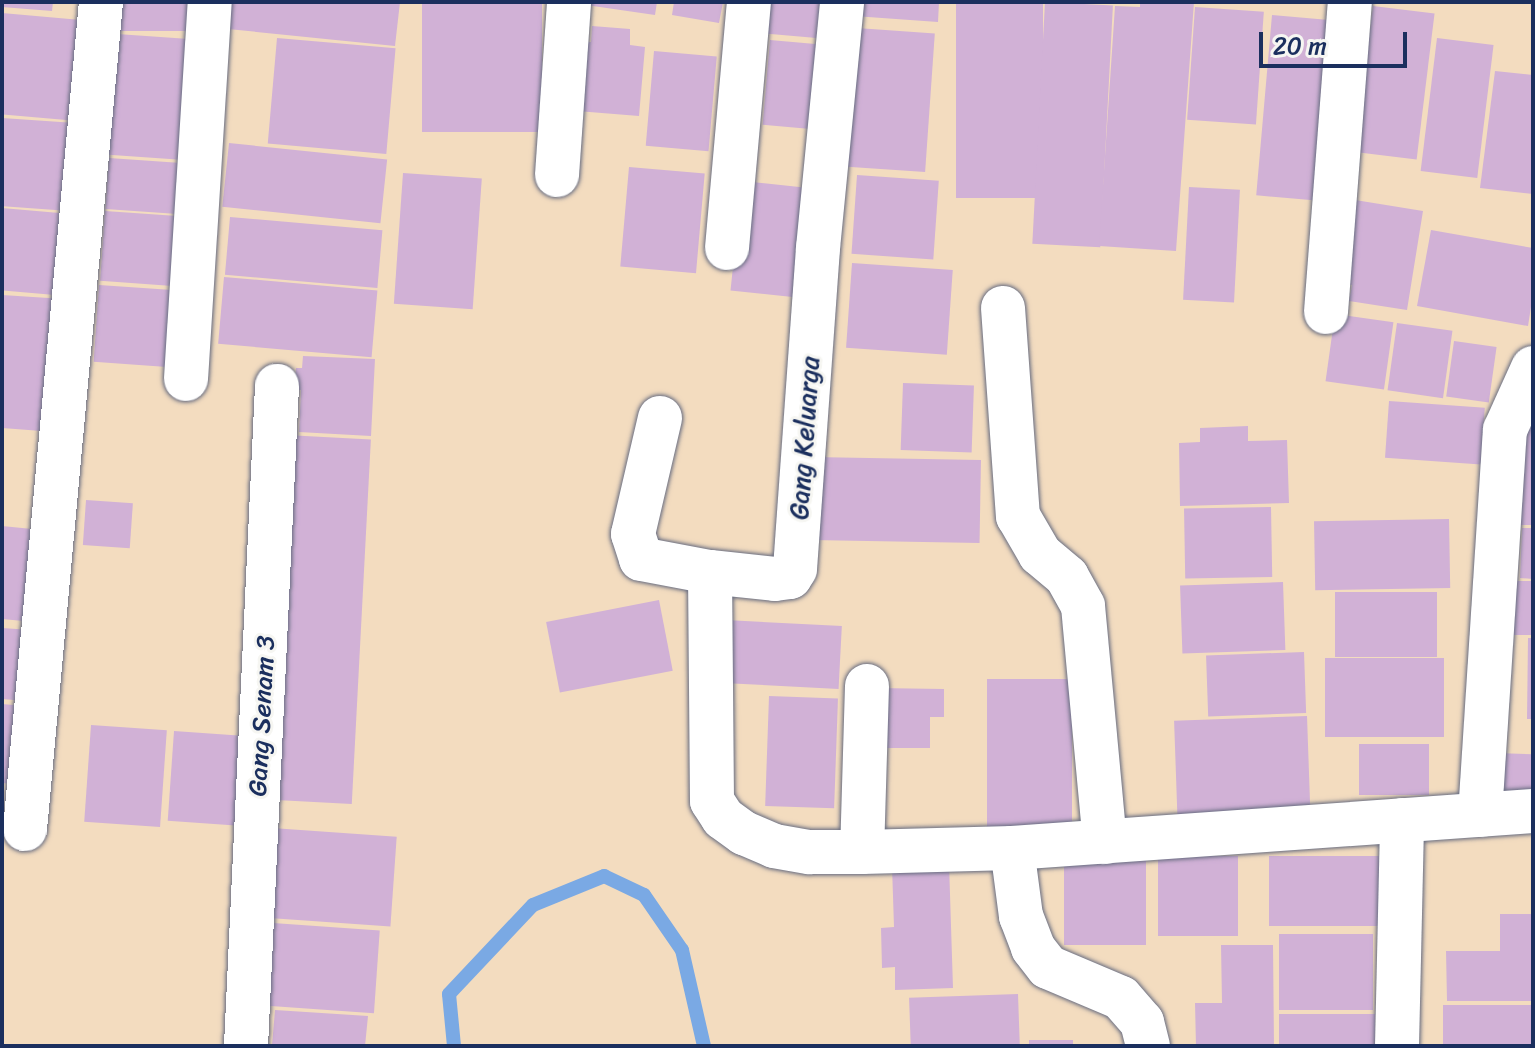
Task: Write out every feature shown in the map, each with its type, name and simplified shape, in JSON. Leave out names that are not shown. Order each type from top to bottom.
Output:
[{"type":"street","points":[[25,829],[101,2]]},
{"type":"street","points":[[186,379],[210,2]]},
{"type":"street","points":[[557,175],[569,2]]},
{"type":"street","points":[[727,248],[749,2]]},
{"type":"street","name":"Gang Keluarga","points":[[660,418],[633,534],[641,559],[710,572],[775,579],[790,577],[795,569],[818,248],[842,2]]},
{"type":"street","points":[[1326,312],[1350,2]]},
{"type":"street","points":[[1003,308],[1018,516],[1040,554],[1067,577],[1083,606],[1105,842]]},
{"type":"street","points":[[1480,815],[1505,430],[1533,368]]},
{"type":"street","name":"Gang Senam 3","points":[[246,1046],[277,386]]},
{"type":"street","points":[[710,572],[712,801],[723,818],[744,833],[774,846],[809,852],[1012,848],[1533,811]]},
{"type":"street","points":[[862,852],[867,686]]},
{"type":"street","points":[[1397,1046],[1402,820]]},
{"type":"street","points":[[1012,848],[1021,916],[1033,948],[1048,967],[1121,998],[1142,1022],[1148,1046]]},
{"type":"building","points":[[2,2],[53,2],[52,11],[2,7]]},
{"type":"building","points":[[120,2],[195,2],[195,31],[120,31]]},
{"type":"building","points":[[230,2],[400,2],[395,46],[228,29]]},
{"type":"building","points":[[422,2],[542,2],[542,132],[422,132]]},
{"type":"building","points":[[586,2],[657,2],[655,15],[586,5]]},
{"type":"building","points":[[674,2],[723,2],[719,23],[672,15]]},
{"type":"building","points":[[763,2],[831,2],[828,39],[760,33]]},
{"type":"building","points":[[855,2],[939,2],[938,22],[854,16]]},
{"type":"building","points":[[956,2],[1043,2],[1043,198],[956,198]]},
{"type":"building","points":[[1045,2],[1113,6],[1100,247],[1032,244]]},
{"type":"building","points":[[1140,2],[1194,2],[1176,251],[1099,246],[1115,6],[1140,7]]},
{"type":"building","points":[[1373,6],[1435,14],[1417,159],[1355,152]]},
{"type":"building","points":[[1195,7],[1264,12],[1256,125],[1187,120]]},
{"type":"building","points":[[2,13],[87,20],[78,121],[2,114]]},
{"type":"building","points":[[1272,15],[1335,20],[1319,201],[1256,195]]},
{"type":"building","points":[[592,26],[630,29],[630,45],[645,47],[639,116],[577,111],[583,42],[591,42]]},
{"type":"building","points":[[857,28],[935,33],[925,172],[847,167]]},
{"type":"building","points":[[117,34],[193,39],[184,160],[109,155]]},
{"type":"building","points":[[277,38],[396,48],[386,154],[268,144]]},
{"type":"building","points":[[1437,38],[1494,45],[1477,178],[1421,171]]},
{"type":"building","points":[[770,40],[824,45],[816,129],[763,125]]},
{"type":"building","points":[[654,51],[717,56],[708,151],[646,146]]},
{"type":"building","points":[[1495,71],[1533,75],[1533,194],[1480,188]]},
{"type":"building","points":[[2,118],[79,123],[73,211],[2,206]]},
{"type":"building","points":[[229,143],[387,160],[380,223],[222,207]]},
{"type":"building","points":[[109,158],[185,163],[181,214],[105,209]]},
{"type":"building","points":[[629,167],[705,174],[696,273],[620,267]]},
{"type":"building","points":[[403,173],[482,179],[473,309],[394,304]]},
{"type":"building","points":[[857,175],[939,181],[933,260],[851,254]]},
{"type":"building","points":[[742,181],[816,189],[804,298],[731,290]]},
{"type":"building","points":[[1189,187],[1240,190],[1234,303],[1183,300]]},
{"type":"building","points":[[1349,199],[1423,211],[1407,310],[1349,301],[1352,285],[1335,282]]},
{"type":"building","points":[[2,208],[71,214],[64,296],[2,290]]},
{"type":"building","points":[[105,211],[181,216],[176,286],[100,281]]},
{"type":"building","points":[[230,217],[382,230],[377,288],[225,275]]},
{"type":"building","points":[[1431,230],[1533,248],[1533,294],[1528,326],[1417,306]]},
{"type":"building","points":[[852,263],[953,270],[947,355],[846,348]]},
{"type":"building","points":[[224,277],[377,290],[372,357],[218,344]]},
{"type":"building","points":[[99,285],[176,290],[170,367],[94,362]]},
{"type":"building","points":[[2,295],[64,299],[55,432],[2,428]]},
{"type":"building","points":[[1335,314],[1393,322],[1384,390],[1326,381]]},
{"type":"building","points":[[1397,323],[1452,331],[1443,398],[1388,390]]},
{"type":"building","points":[[1454,341],[1497,347],[1489,402],[1446,396]]},
{"type":"building","points":[[303,356],[375,359],[371,436],[299,432],[301,390],[294,390],[296,368],[302,368]]},
{"type":"building","points":[[903,383],[974,385],[972,452],[901,450]]},
{"type":"building","points":[[1389,401],[1485,408],[1481,465],[1385,458]]},
{"type":"building","points":[[1523,425],[1533,425],[1533,525],[1514,525]]},
{"type":"building","points":[[1248,426],[1248,441],[1287,440],[1289,503],[1180,506],[1179,443],[1200,442],[1200,428]]},
{"type":"building","points":[[286,435],[371,439],[352,804],[267,799]]},
{"type":"building","points":[[813,457],[981,460],[980,543],[812,540]]},
{"type":"building","points":[[86,500],[133,503],[130,548],[83,545]]},
{"type":"building","points":[[1271,507],[1272,577],[1185,579],[1184,509]]},
{"type":"building","points":[[1449,519],[1450,588],[1315,590],[1314,521]]},
{"type":"building","points":[[2,526],[42,530],[34,622],[2,619]]},
{"type":"building","points":[[1522,528],[1533,528],[1533,579],[1520,578]]},
{"type":"building","points":[[1511,581],[1533,581],[1533,635],[1511,635]]},
{"type":"building","points":[[1283,582],[1285,650],[1182,654],[1180,586]]},
{"type":"building","points":[[1335,592],[1437,592],[1437,657],[1335,657]]},
{"type":"building","points":[[659,600],[673,671],[560,693],[546,622]]},
{"type":"building","points":[[726,620],[842,626],[839,689],[723,683]]},
{"type":"building","points":[[2,628],[31,630],[26,701],[2,699]]},
{"type":"building","points":[[1528,638],[1533,638],[1533,719],[1527,719]]},
{"type":"building","points":[[1304,652],[1306,713],[1208,716],[1206,655]]},
{"type":"building","points":[[1325,658],[1444,658],[1444,737],[1325,737]]},
{"type":"building","points":[[987,679],[1072,679],[1072,829],[987,829]]},
{"type":"building","points":[[876,688],[944,689],[944,717],[930,717],[930,748],[876,748]]},
{"type":"building","points":[[769,696],[838,698],[834,808],[765,806]]},
{"type":"building","points":[[2,704],[24,706],[17,784],[2,783]]},
{"type":"building","points":[[1307,716],[1311,819],[1178,824],[1174,721]]},
{"type":"building","points":[[91,725],[167,730],[160,827],[84,822]]},
{"type":"building","points":[[174,731],[249,736],[243,826],[168,821]]},
{"type":"building","points":[[1359,744],[1429,744],[1429,795],[1359,795]]},
{"type":"building","points":[[1496,753],[1533,754],[1532,792],[1495,791]]},
{"type":"building","points":[[272,828],[397,837],[390,927],[266,918]]},
{"type":"building","points":[[1064,856],[1146,856],[1146,945],[1064,945]]},
{"type":"building","points":[[1158,856],[1238,856],[1238,936],[1158,936]]},
{"type":"building","points":[[1269,856],[1381,856],[1381,926],[1269,926]]},
{"type":"building","points":[[949,863],[953,988],[895,990],[895,967],[882,968],[881,928],[894,927],[892,866]]},
{"type":"building","points":[[1500,914],[1533,914],[1533,1001],[1447,1001],[1446,951],[1500,951]]},
{"type":"building","points":[[273,923],[380,930],[374,1013],[267,1006]]},
{"type":"building","points":[[1279,934],[1373,934],[1373,1010],[1279,1010]]},
{"type":"building","points":[[1221,945],[1273,945],[1274,1046],[1196,1046],[1195,1003],[1222,1003]]},
{"type":"building","points":[[1018,994],[1020,1046],[911,1046],[909,998]]},
{"type":"building","points":[[1443,1005],[1533,1005],[1533,1046],[1443,1046]]},
{"type":"building","points":[[275,1010],[368,1016],[365,1046],[272,1046]]},
{"type":"building","points":[[1279,1014],[1375,1014],[1375,1046],[1279,1046]]},
{"type":"building","points":[[1029,1040],[1073,1040],[1073,1046],[1029,1046]]},
{"type":"waterway","points":[[454,1046],[449,994],[533,905],[604,876],[644,895],[682,950],[704,1046]]}]
